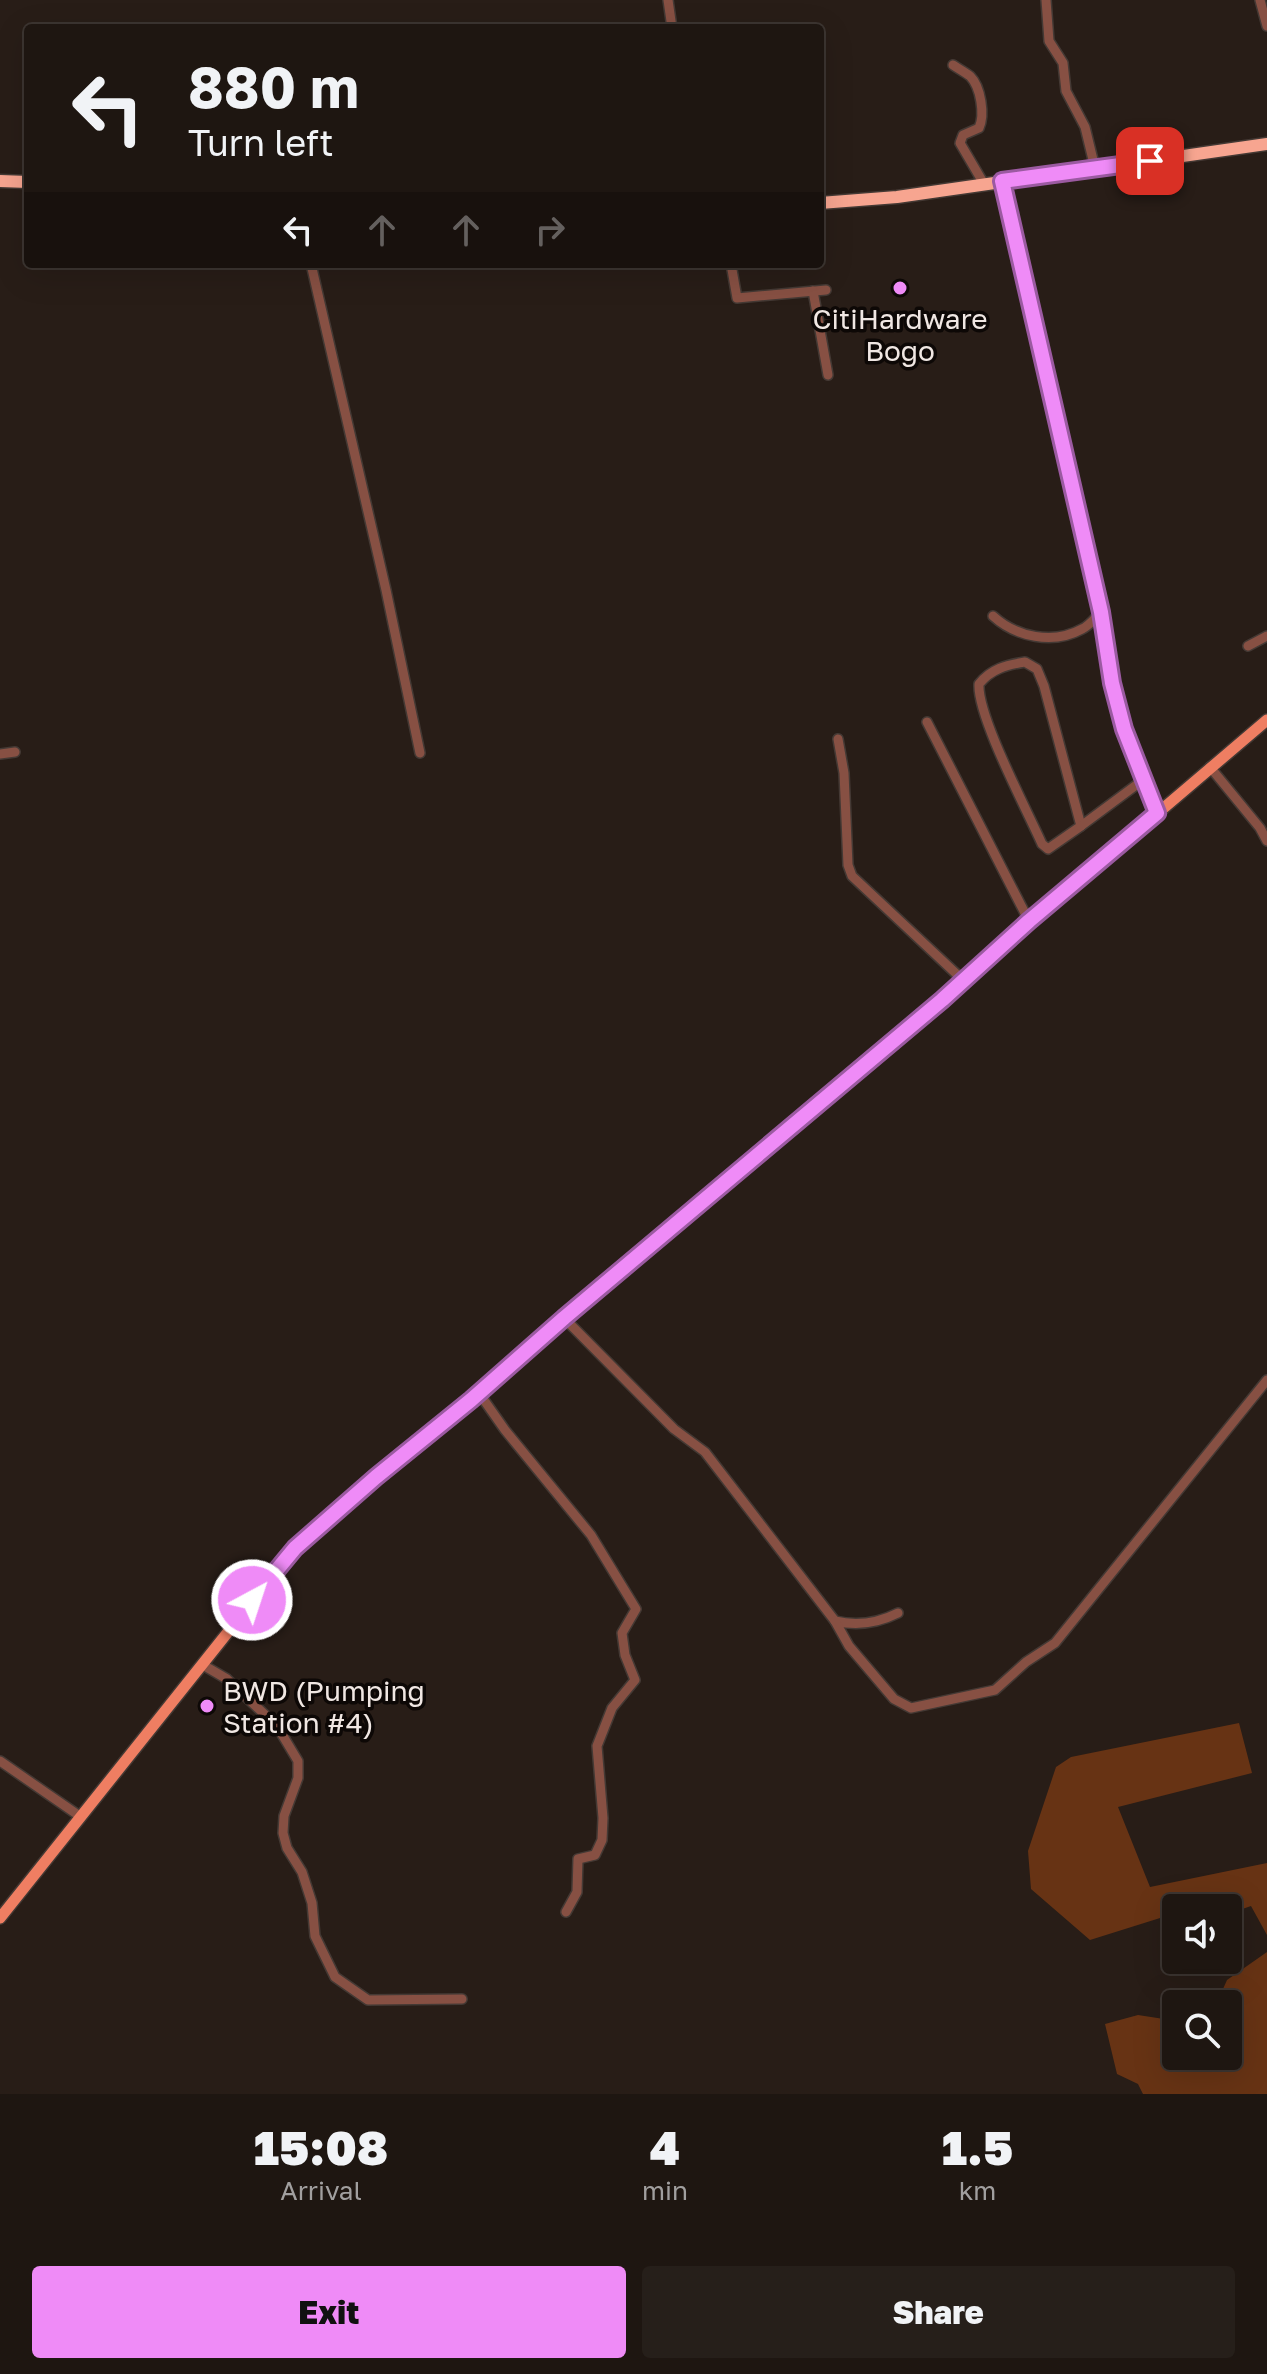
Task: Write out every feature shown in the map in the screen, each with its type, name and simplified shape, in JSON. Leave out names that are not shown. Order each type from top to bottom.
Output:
[{"type":"highway","points":[[824,203],[897,197],[1267,144]]},
{"type":"highway","points":[[0,181],[24,182]]},
{"type":"main road","points":[[0,1918],[295,1548],[1267,720]]},
{"type":"street","points":[[668,0],[671,24]]},
{"type":"street","points":[[1046,0],[1049,41],[1063,63],[1066,91],[1085,127],[1095,168]]},
{"type":"street","points":[[1260,0],[1267,26]]},
{"type":"street","points":[[953,65],[973,78],[977,88],[983,119],[979,128],[963,135],[960,143],[984,184]]},
{"type":"street","points":[[1002,181],[1101,612],[1112,683],[1124,729],[1157,813]]},
{"type":"street","points":[[312,268],[420,753]]},
{"type":"street","points":[[732,268],[737,298],[826,290]]},
{"type":"street","points":[[813,291],[828,375]]},
{"type":"street","points":[[993,616],[1006,628],[1038,637],[1083,629],[1101,612]]},
{"type":"street","points":[[1248,646],[1267,636]]},
{"type":"street","points":[[1081,826],[1037,669],[1025,662],[993,671],[979,684],[978,693],[1042,844],[1048,849],[1051,848],[1081,826],[1143,780]]},
{"type":"street","points":[[927,722],[1029,921]]},
{"type":"street","points":[[838,739],[844,773],[848,865],[852,876],[964,981]]},
{"type":"street","points":[[0,754],[15,752]]},
{"type":"street","points":[[1210,767],[1267,841]]},
{"type":"street","points":[[564,1318],[674,1429],[711,1459],[835,1621],[849,1646],[894,1699],[911,1708],[995,1690],[1026,1662],[1055,1643],[1267,1380]]},
{"type":"street","points":[[479,1393],[505,1430],[591,1535],[636,1609],[622,1633],[625,1655],[635,1680],[612,1708],[597,1746],[602,1840],[595,1855],[578,1859],[577,1892],[566,1912]]},
{"type":"street","points":[[835,1621],[851,1625],[886,1619],[898,1613]]},
{"type":"street","points":[[203,1665],[227,1679],[277,1726],[298,1761],[298,1778],[284,1816],[283,1833],[287,1848],[302,1872],[312,1903],[315,1936],[335,1977],[368,2000],[462,1999]]},
{"type":"street","points":[[0,1761],[81,1817]]},
{"type":"shaded area","points":[[1239,1723],[1252,1773],[1118,1807],[1150,1887],[1267,1863],[1267,1935],[1251,1906],[1242,1909],[1242,1894],[1162,1894],[1162,1917],[1090,1940],[1031,1889],[1028,1851],[1056,1767],[1071,1757]]},
{"type":"shaded area","points":[[1267,1952],[1267,2094],[1143,2094],[1138,2084],[1117,2074],[1105,2024],[1138,2015],[1162,2019],[1162,2070],[1242,2070],[1242,1990],[1223,1990],[1227,1980],[1242,1974],[1242,1970]]},
{"type":"place","name":"CitiHardware Bogo","points":[[900,288]]},
{"type":"place","name":"BWD (Pumping Station #4)","points":[[207,1706]]},
{"type":"route","points":[[252,1600],[295,1548],[376,1477],[942,1000],[1029,921],[1157,813],[1124,729],[1112,683],[1101,612],[1002,181],[1150,161]]}]
